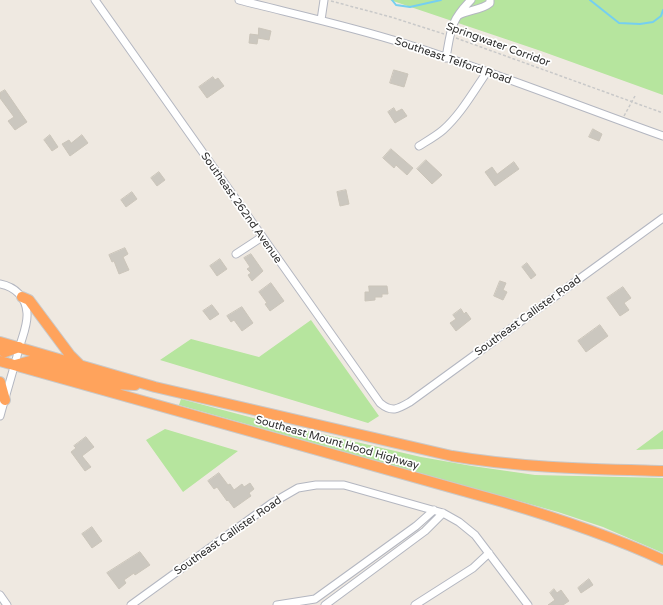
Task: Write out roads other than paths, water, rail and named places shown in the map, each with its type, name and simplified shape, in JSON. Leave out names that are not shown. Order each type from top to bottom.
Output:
[{"type":"highway","points":[[22,297],[29,300],[70,355],[80,365]]},
{"type":"highway","name":"Southeast Mount Hood Highway","points":[[0,342],[155,387],[403,445],[478,460],[541,467],[663,470]]},
{"type":"highway","points":[[0,350],[5,352],[20,347]]},
{"type":"highway","name":"Southeast Mount Hood Highway","points":[[0,361],[558,518],[663,560]]},
{"type":"highway","points":[[15,365],[30,361],[110,384],[155,387]]},
{"type":"highway","points":[[0,382],[5,400]]},
{"type":"street","name":"Southeast 262nd Avenue","points":[[95,0],[380,404],[386,409],[391,410]]},
{"type":"street","name":"Southeast Telford Road","points":[[238,0],[321,20],[402,43],[487,72],[663,136]]},
{"type":"street","points":[[321,20],[326,0]]},
{"type":"street","points":[[446,58],[451,27],[457,16],[471,0]]},
{"type":"street","points":[[457,16],[470,10],[486,6],[490,3],[490,0]]},
{"type":"street","points":[[419,146],[449,124],[487,72]]},
{"type":"street","name":"Southeast Callister Road","points":[[391,410],[399,408],[410,402],[663,218]]},
{"type":"street","points":[[236,254],[262,237]]},
{"type":"street","points":[[0,284],[13,288],[22,297],[25,305],[27,320],[0,416]]},
{"type":"street","name":"Southeast Callister Road","points":[[131,605],[272,503],[298,488],[316,485],[344,485],[434,510]]},
{"type":"street","points":[[277,605],[315,599],[416,526],[434,510],[459,522],[475,534],[528,605]]},
{"type":"street","points":[[325,605],[425,531],[443,513]]},
{"type":"street","points":[[415,605],[473,568],[490,553]]},
{"type":"street","points":[[0,594],[7,605]]},
{"type":"waterway","points":[[392,0],[396,5],[410,7],[441,0]]},
{"type":"waterway","points":[[590,0],[619,23],[640,24],[653,22],[661,16],[663,10]]}]
